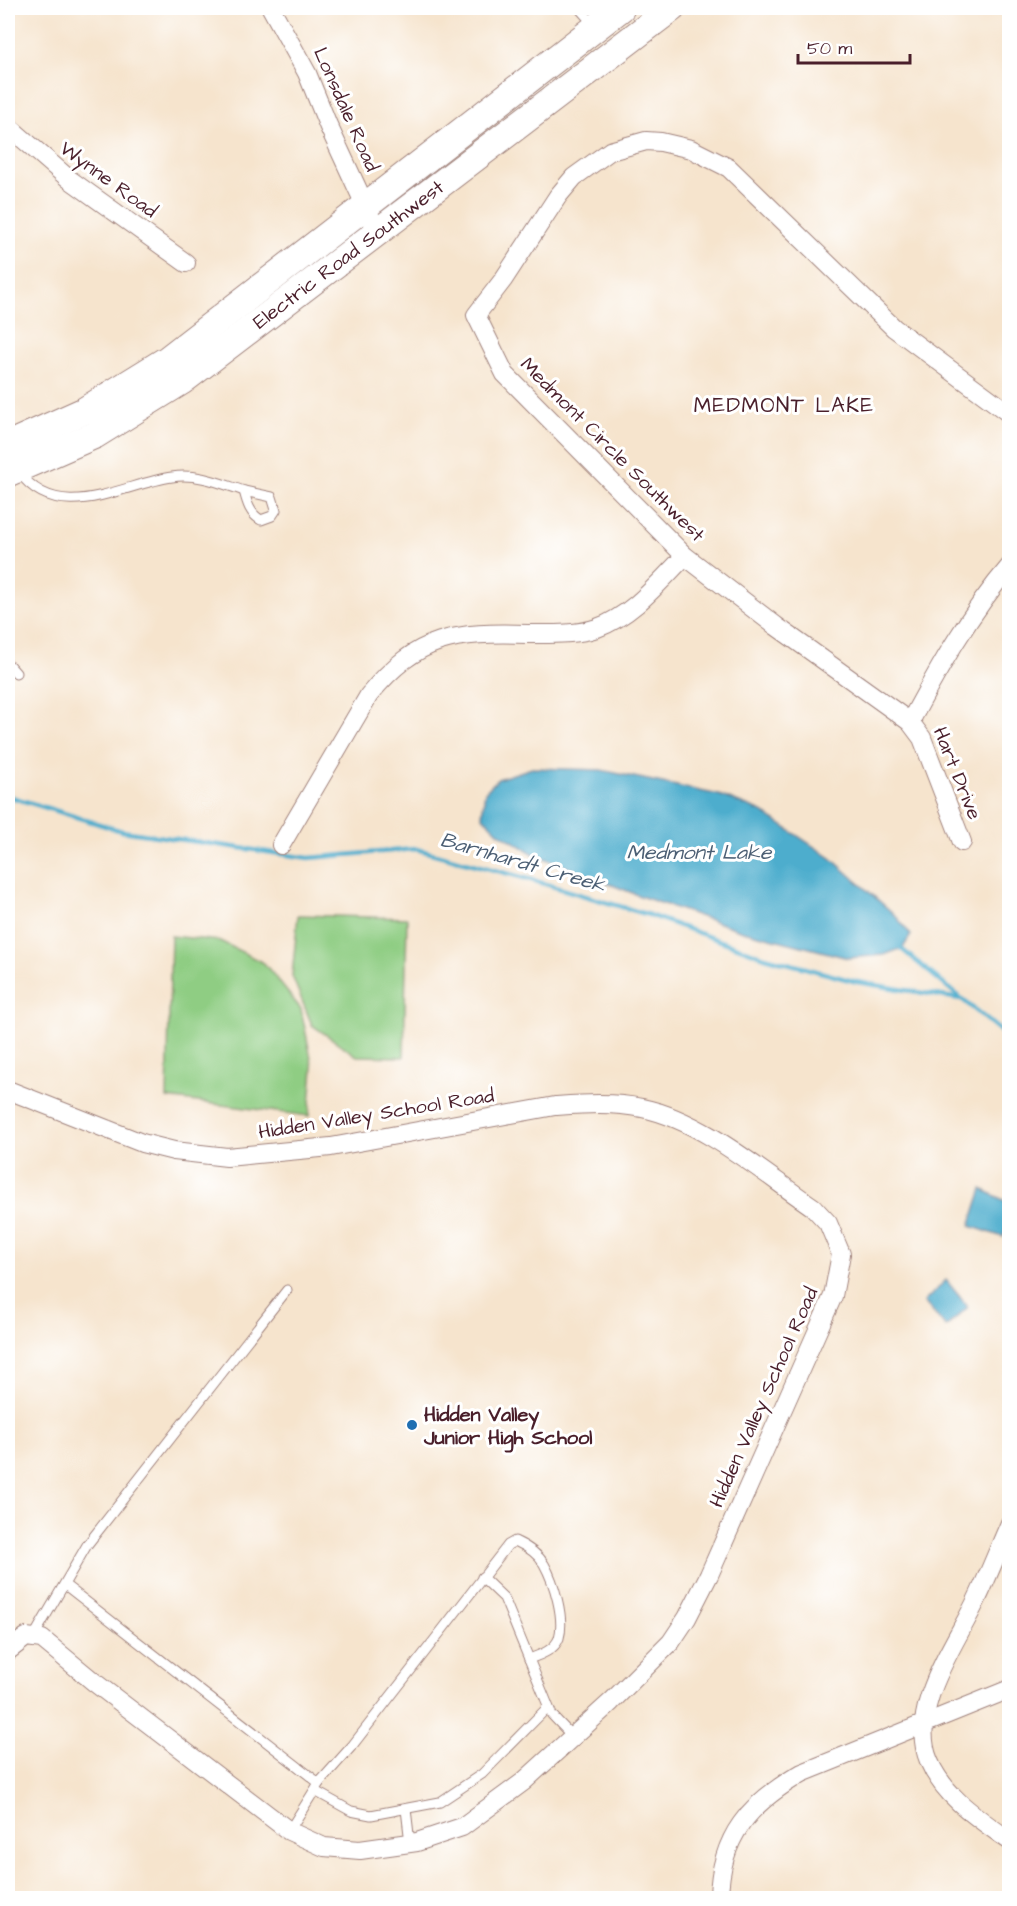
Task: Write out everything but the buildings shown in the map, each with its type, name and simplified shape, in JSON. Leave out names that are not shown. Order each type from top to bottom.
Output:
[{"type":"main road","name":"Electric Road Southwest","points":[[11,463],[84,411],[127,387],[258,291],[621,8]]},
{"type":"main road","name":"Electric Road Southwest","points":[[11,463],[95,435],[148,404],[672,8]]},
{"type":"street","name":"Lonsdale Road","points":[[271,8],[286,29],[307,73],[328,125],[377,231]]},
{"type":"street","name":"Wynne Road","points":[[8,126],[69,179],[186,263]]},
{"type":"street","name":"Medmont Circle Southwest","points":[[910,722],[776,626],[685,556],[505,374],[476,315],[503,280],[558,196],[574,177],[610,151],[646,141],[661,142],[691,149],[729,168],[894,328],[1010,414]]},
{"type":"street","points":[[281,845],[369,695],[384,676],[405,658],[441,639],[489,633],[545,634],[596,628],[635,606],[685,556]]},
{"type":"street","points":[[910,722],[955,640],[979,603],[1010,566]]},
{"type":"street","name":"Hart Drive","points":[[910,722],[922,738],[962,842]]},
{"type":"street","name":"Hidden Valley School Road","points":[[8,1090],[142,1143],[174,1151],[227,1157],[331,1147],[555,1106],[618,1104],[644,1108],[674,1118],[701,1132],[813,1208],[828,1223],[841,1254],[833,1296],[709,1575],[687,1618],[671,1642],[523,1782],[474,1819],[439,1837],[410,1843],[342,1850],[324,1847],[289,1831],[103,1690],[42,1639],[34,1636]]},
{"type":"street","points":[[1010,1523],[976,1600],[931,1690],[925,1723],[925,1748],[929,1762],[943,1784],[959,1803],[1010,1841]]},
{"type":"street","points":[[8,1651],[18,1641],[34,1636]]},
{"type":"street","points":[[719,1899],[719,1876],[734,1834],[762,1799],[802,1773],[1010,1689]]},
{"type":"lane","points":[[579,8],[596,27]]},
{"type":"lane","points":[[11,463],[32,487],[42,493],[73,500],[94,498],[173,477],[202,478],[244,491]]},
{"type":"lane","points":[[8,664],[16,673]]},
{"type":"lane","points":[[34,1636],[87,1545],[287,1290]]},
{"type":"lane","points":[[289,1831],[317,1787],[352,1746],[482,1577],[508,1545],[515,1541],[525,1546],[544,1564],[560,1618],[559,1639],[547,1652],[529,1659]]},
{"type":"lane","points":[[482,1577],[504,1598],[548,1707],[552,1715],[573,1737]]},
{"type":"lane","points":[[65,1585],[317,1787],[351,1811],[371,1815],[440,1802],[482,1774],[548,1707]]},
{"type":"lane","points":[[406,1809],[410,1843]]},
{"type":"green space","points":[[298,915],[407,918],[404,1057],[357,1056],[312,1025],[292,976]]},
{"type":"green space","points":[[171,936],[220,941],[264,963],[301,1009],[313,1068],[309,1116],[167,1098]]},
{"type":"water","name":"Medmont Lake","points":[[532,768],[601,770],[719,795],[762,812],[831,858],[895,915],[911,935],[903,948],[884,955],[848,958],[743,931],[640,896],[534,854],[499,833],[482,816],[485,792],[498,779]]},
{"type":"water","points":[[982,1189],[1009,1203],[1009,1219],[1003,1237],[970,1226]]},
{"type":"water","points":[[946,1280],[968,1307],[946,1327],[924,1302]]},
{"type":"waterway","name":"Barnhardt Creek","points":[[8,796],[122,831],[309,858],[416,849],[649,915],[765,957],[857,982],[960,999]]},
{"type":"waterway","points":[[898,946],[1010,1039]]},
{"type":"place","name":"Hidden Valley Junior High School","points":[[412,1425]]},
{"type":"district","name":"MEDMONT LAKE","points":[[784,405]]}]
